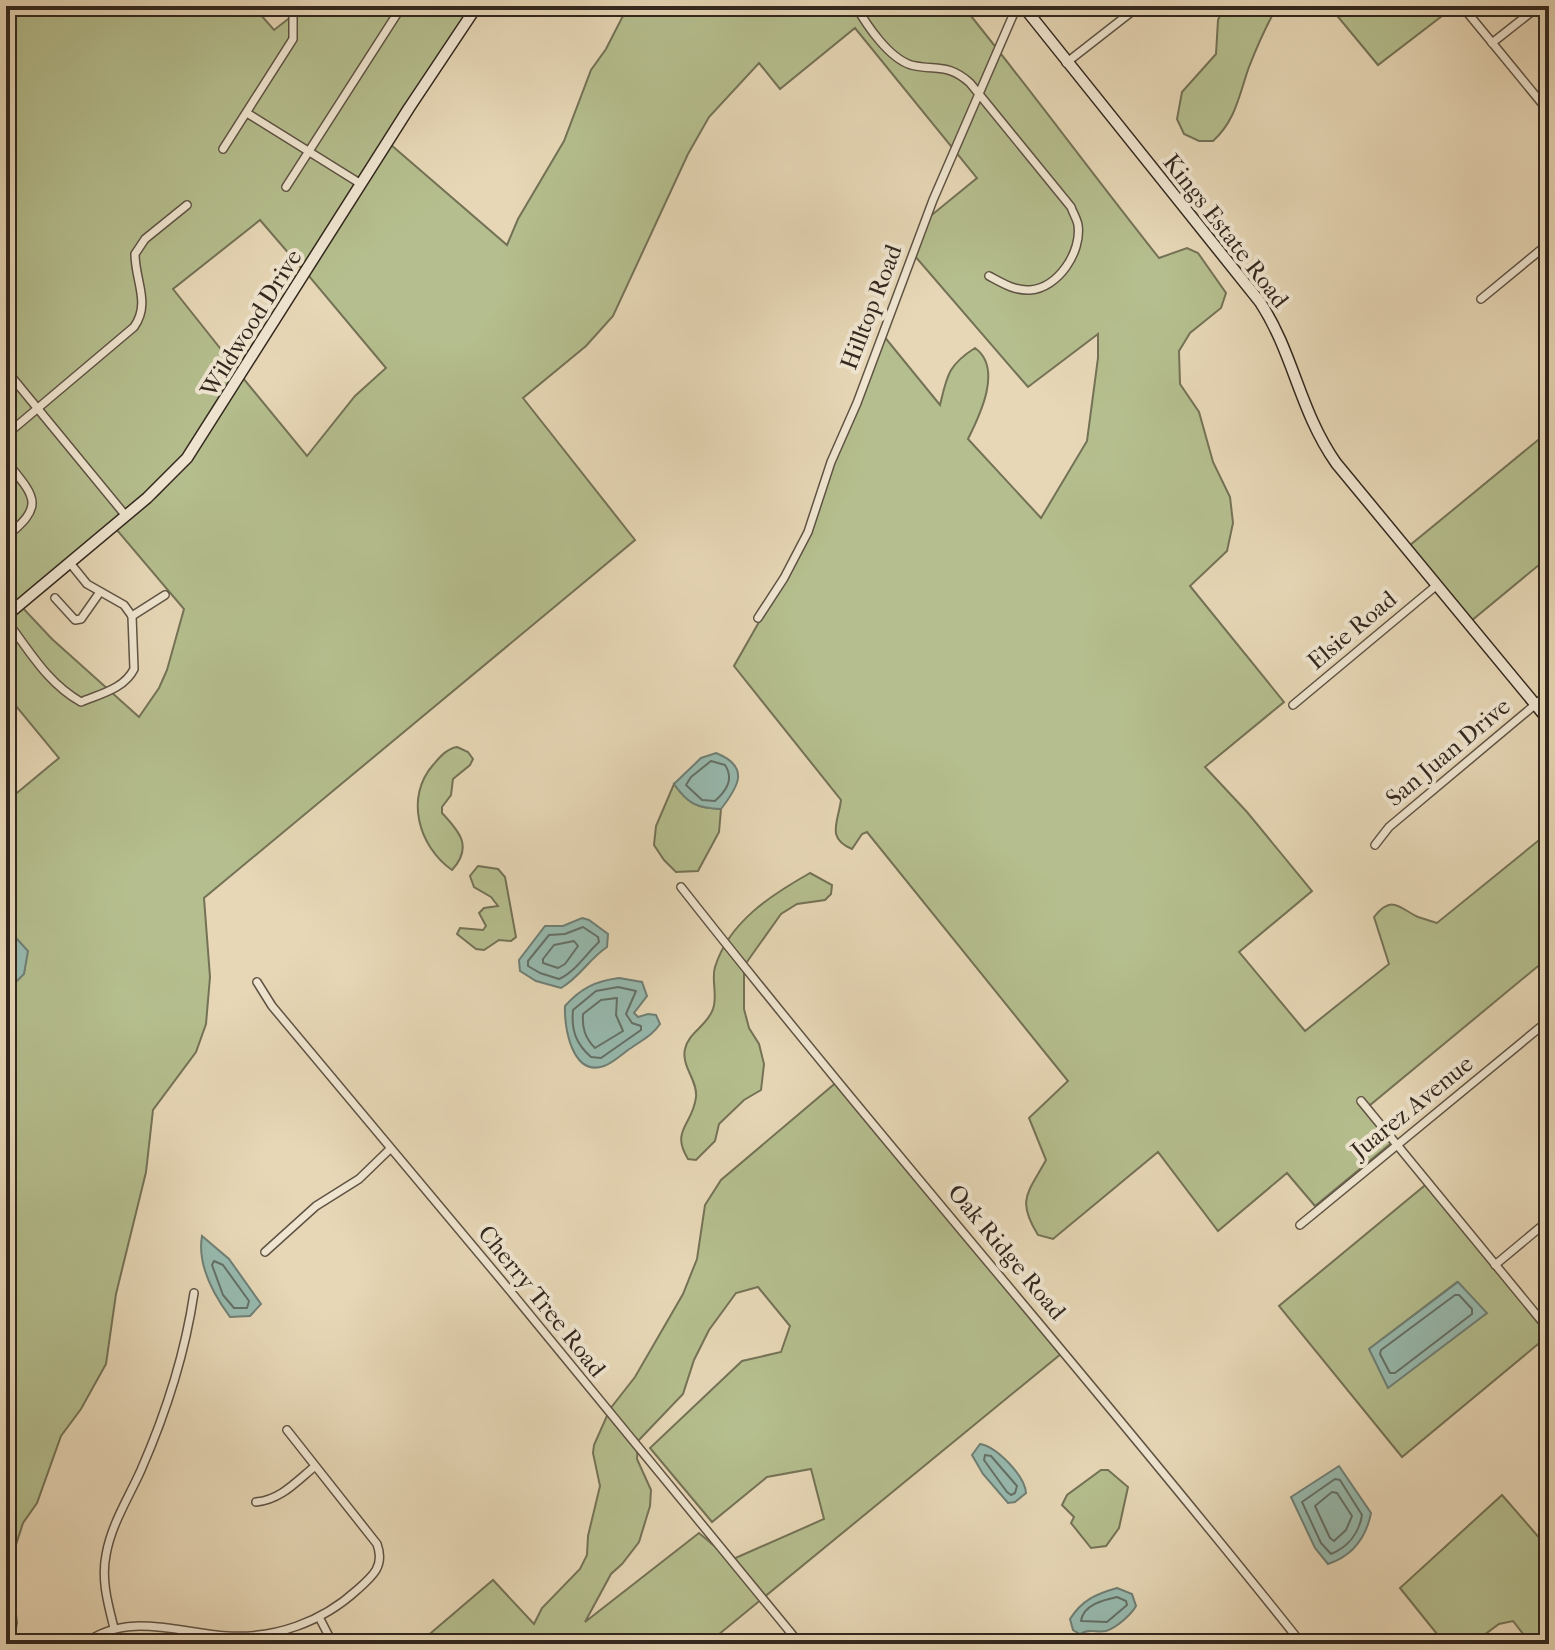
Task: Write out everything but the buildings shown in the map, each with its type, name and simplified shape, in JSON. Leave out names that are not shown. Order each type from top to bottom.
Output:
[{"type":"street","points":[[286,187],[402,6]]},
{"type":"street","name":"Wildwood Drive","points":[[6,618],[172,475],[201,440],[477,6]]},
{"type":"street","points":[[856,6],[898,59],[911,65],[951,69],[962,75],[1071,207],[1078,224],[1076,245],[1064,271],[1052,282],[1037,289],[1019,290],[989,276]]},
{"type":"street","name":"Hilltop Road","points":[[758,618],[808,532],[831,462],[857,403],[938,187],[1017,6]]},
{"type":"street","name":"Kings Estate Road","points":[[1023,6],[1260,302],[1276,328],[1303,404],[1327,449],[1549,721]]},
{"type":"street","points":[[1066,63],[1139,6]]},
{"type":"street","points":[[1462,6],[1549,112]]},
{"type":"street","points":[[1492,43],[1539,6]]},
{"type":"street","points":[[223,149],[293,39],[293,14]]},
{"type":"street","points":[[247,113],[361,184]]},
{"type":"street","points":[[6,435],[134,327],[144,300],[135,254],[145,239],[187,205]]},
{"type":"street","points":[[1481,299],[1549,243]]},
{"type":"street","points":[[6,370],[126,516]]},
{"type":"street","points":[[6,461],[28,488],[32,499],[31,511],[25,522],[6,537]]},
{"type":"street","points":[[6,618],[44,672],[66,693],[81,702],[116,688],[131,676],[134,669],[132,616],[124,605],[87,584],[70,563]]},
{"type":"street","name":"Elsie Road","points":[[1293,705],[1437,585]]},
{"type":"street","points":[[55,598],[75,620],[81,619],[100,592]]},
{"type":"street","points":[[132,616],[165,595]]},
{"type":"street","name":"San Juan Drive","points":[[1375,845],[1389,827],[1549,693]]},
{"type":"street","name":"Oak Ridge Road","points":[[681,887],[1302,1644]]},
{"type":"street","name":"Cherry Tree Road","points":[[257,982],[272,1006],[800,1644]]},
{"type":"street","name":"Juarez Avenue","points":[[1300,1225],[1549,1020]]},
{"type":"street","points":[[1361,1101],[1549,1330]]},
{"type":"street","points":[[265,1252],[316,1206],[359,1179],[390,1149]]},
{"type":"street","points":[[1495,1265],[1549,1220]]},
{"type":"street","points":[[114,1628],[105,1586],[108,1546],[174,1383],[194,1293]]},
{"type":"street","points":[[84,1644],[114,1628],[136,1625],[253,1636],[288,1629],[341,1604],[373,1576],[380,1556],[374,1540],[287,1430]]},
{"type":"street","points":[[256,1502],[282,1494],[314,1467]]},
{"type":"street","points":[[319,1617],[333,1644]]},
{"type":"street","points":[[185,1644],[187,1632]]},
{"type":"green space","points":[[15,6],[253,6],[274,30],[305,6],[473,6],[303,270],[260,220],[173,289],[239,372],[198,438],[170,473],[6,612],[6,55],[14,25]]},
{"type":"green space","points":[[628,6],[963,6],[1159,258],[1187,248],[1198,253],[1226,293],[1221,308],[1190,333],[1179,351],[1180,384],[1199,412],[1213,462],[1230,497],[1233,523],[1227,551],[1190,586],[1284,702],[1205,767],[1312,891],[1239,952],[1305,1031],[1389,964],[1374,917],[1380,910],[1396,905],[1437,923],[1549,832],[1549,957],[1369,1106],[1395,1140],[1315,1206],[1287,1173],[1218,1231],[1158,1152],[1053,1239],[1038,1235],[1026,1205],[1030,1189],[1046,1160],[1029,1118],[1068,1081],[867,832],[862,834],[852,849],[839,840],[836,829],[841,800],[734,666],[804,543],[883,335],[940,405],[947,379],[959,360],[975,348],[983,357],[987,367],[986,392],[968,439],[1041,518],[1087,441],[1098,358],[1098,334],[1028,387],[914,255],[928,218],[977,178],[855,28],[780,89],[759,63],[709,117],[688,154],[613,316],[586,346],[523,398],[635,540],[204,898],[210,977],[206,1024],[196,1052],[153,1110],[146,1172],[116,1294],[106,1364],[81,1409],[61,1436],[37,1503],[23,1523],[14,1551],[12,1581],[17,1623],[13,1644],[6,1644],[6,1008],[10,1004],[6,976],[6,802],[59,758],[6,694],[6,620],[22,607],[52,639],[139,717],[167,670],[184,609],[116,529],[159,494],[190,460],[243,378],[307,456],[355,396],[386,368],[308,275],[390,144],[507,245],[518,219],[564,141],[591,70],[606,49]]},
{"type":"green space","points":[[1224,6],[1271,6],[1273,14],[1227,125],[1213,141],[1199,141],[1184,134],[1177,119],[1182,92],[1216,54],[1218,20]]},
{"type":"green space","points":[[1329,6],[1455,6],[1378,65]]},
{"type":"green space","points":[[1549,431],[1549,563],[1545,560],[1471,621],[1409,546]]},
{"type":"green space","points":[[457,747],[468,752],[473,759],[453,779],[451,795],[442,807],[442,813],[462,840],[462,854],[452,870],[440,860],[424,835],[418,806],[424,778],[441,756]]},
{"type":"green space","points":[[674,784],[694,804],[721,809],[719,832],[698,871],[676,872],[654,845],[656,826]]},
{"type":"green space","points":[[478,866],[498,869],[505,877],[516,937],[511,941],[499,940],[484,950],[476,949],[457,934],[460,928],[483,930],[486,926],[479,913],[484,908],[498,906],[491,897],[474,887],[470,876]]},
{"type":"green space","points":[[810,873],[832,885],[831,894],[825,900],[797,904],[781,914],[744,966],[744,1009],[764,1064],[761,1090],[744,1100],[719,1124],[715,1141],[696,1160],[688,1159],[681,1141],[694,1107],[696,1091],[684,1055],[690,1038],[713,1009],[715,967],[730,936],[753,911]]},
{"type":"green space","points":[[838,1081],[1062,1353],[707,1644],[418,1644],[493,1580],[534,1624],[542,1608],[580,1569],[587,1555],[588,1536],[600,1486],[594,1445],[610,1409],[635,1377],[683,1294],[697,1259],[705,1205],[721,1180]],"holes":[[[758,1287],[790,1326],[781,1352],[742,1361],[650,1448],[712,1522],[767,1477],[811,1469],[824,1519],[731,1560],[699,1533],[585,1622],[611,1574],[639,1542],[650,1506],[651,1490],[637,1459],[638,1441],[683,1394],[694,1360],[709,1330],[736,1293]]]},
{"type":"green space","points":[[1429,1182],[1549,1331],[1549,1335],[1402,1457],[1279,1306]],"holes":[[[1457,1282],[1486,1313],[1369,1349]]]},
{"type":"green space","points":[[1101,1470],[1108,1470],[1128,1487],[1119,1528],[1106,1546],[1091,1548],[1071,1523],[1074,1517],[1062,1505],[1067,1495]]},
{"type":"green space","points":[[1502,1495],[1549,1549],[1549,1644],[1531,1644],[1513,1621],[1499,1624],[1472,1644],[1445,1644],[1400,1588]]},
{"type":"water","points":[[716,753],[734,765],[738,778],[721,809],[694,804],[674,784],[701,758]]},
{"type":"water","points":[[582,918],[608,934],[607,947],[574,979],[561,988],[536,981],[520,971],[519,960],[545,926],[563,926]]},
{"type":"water","points":[[6,936],[17,939],[28,951],[24,974],[17,981],[11,976]]},
{"type":"water","points":[[619,978],[642,982],[647,996],[634,1013],[638,1017],[656,1015],[660,1024],[611,1063],[593,1067],[584,1064],[577,1057],[568,1037],[565,1006],[589,986]]},
{"type":"water","points":[[202,1236],[229,1259],[261,1304],[250,1316],[230,1317],[218,1299],[204,1268]]},
{"type":"water","points":[[1458,1282],[1487,1313],[1388,1388],[1369,1349]]},
{"type":"water","points":[[980,1444],[1002,1456],[1021,1479],[1026,1493],[1015,1502],[1008,1503],[983,1474],[972,1455]]},
{"type":"water","points":[[1339,1466],[1371,1513],[1357,1545],[1337,1561],[1328,1564],[1315,1548],[1291,1497]]},
{"type":"water","points":[[1117,1588],[1132,1594],[1136,1606],[1127,1617],[1106,1631],[1080,1634],[1073,1630],[1070,1619],[1079,1607],[1096,1595]]}]
